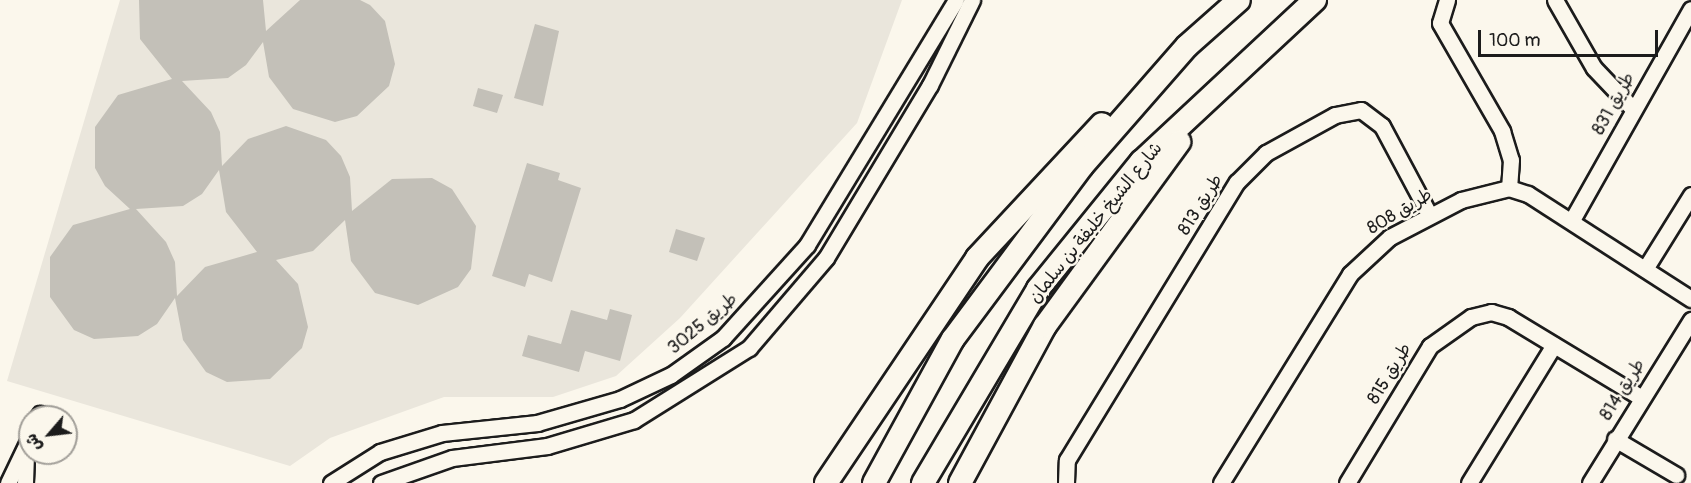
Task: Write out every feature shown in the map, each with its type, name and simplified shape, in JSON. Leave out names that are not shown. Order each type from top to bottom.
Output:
[{"type":"highway","points":[[826,483],[977,258],[1069,154],[1239,0]]},
{"type":"highway","name":"شارع الشيخ خليفة بن سلمان","points":[[923,483],[1038,289],[1141,162],[1239,67],[1315,0]]},
{"type":"highway","points":[[874,483],[953,339],[1082,166],[1187,46]]},
{"type":"highway","points":[[960,483],[1045,326],[1134,198],[1239,67]]},
{"type":"street","name":"طريق 3025","points":[[331,482],[380,452],[421,439],[568,417],[671,375],[746,317],[807,246],[956,0]]},
{"type":"street","points":[[381,483],[452,459],[548,446],[634,420],[749,348],[826,258],[917,106],[972,0]]},
{"type":"street","points":[[1448,0],[1440,23],[1502,131],[1511,160],[1509,188],[1572,220],[1691,299]]},
{"type":"street","points":[[1555,0],[1594,68],[1633,109]]},
{"type":"street","name":"طريق 831","points":[[1572,220],[1691,9]]},
{"type":"street","points":[[931,38],[948,49]]},
{"type":"street","points":[[897,94],[917,106]]},
{"type":"street","name":"طريق 813","points":[[1065,483],[1066,460],[1237,182],[1266,153],[1335,115],[1361,110],[1382,126],[1429,214]]},
{"type":"street","name":"طريق 808","points":[[1221,483],[1350,274],[1379,246],[1429,214],[1509,188]]},
{"type":"street","points":[[1645,269],[1691,195]]},
{"type":"street","points":[[807,246],[826,258]]},
{"type":"street","name":"طريق 815","points":[[1347,483],[1430,345],[1455,326],[1491,312],[1554,345],[1640,397]]},
{"type":"street","name":"طريق 814","points":[[1590,483],[1640,397],[1691,320]]},
{"type":"street","points":[[1469,483],[1554,345]]},
{"type":"street","points":[[1616,439],[1676,475]]},
{"type":"street","points":[[8,483],[18,462]]},
{"type":"street","points":[[25,483],[26,465]]},
{"type":"shaded area","points":[[120,0],[902,0],[857,123],[680,318],[616,376],[553,397],[444,397],[330,438],[290,466],[7,381]]},
{"type":"building","points":[[139,0],[263,0],[266,31],[300,0],[360,0],[370,5],[385,21],[395,64],[389,86],[357,116],[335,122],[293,109],[269,77],[263,42],[246,65],[228,78],[182,81],[211,112],[220,132],[222,166],[248,139],[286,126],[326,140],[341,156],[350,177],[352,211],[392,179],[432,178],[452,189],[476,226],[471,269],[458,287],[418,305],[375,293],[351,261],[345,220],[313,251],[276,260],[298,284],[308,327],[302,348],[270,379],[227,382],[206,372],[183,340],[175,298],[157,324],[138,336],[94,339],[74,330],[50,297],[50,257],[73,225],[130,209],[105,186],[95,168],[95,127],[118,95],[172,79],[140,39]],"holes":[[[219,170],[226,212],[257,252],[205,267],[177,296],[175,262],[166,242],[136,209],[183,206],[202,194]]]},
{"type":"building","points":[[535,24],[559,31],[543,106],[514,98]]},
{"type":"building","points":[[478,88],[503,95],[497,113],[473,106]]},
{"type":"building","points":[[527,163],[560,173],[558,180],[581,188],[552,282],[529,274],[525,287],[492,276]]},
{"type":"building","points":[[676,229],[705,238],[697,261],[669,252]]},
{"type":"building","points":[[610,309],[632,315],[620,361],[585,351],[579,372],[522,356],[528,335],[561,344],[571,310],[607,320]]}]
